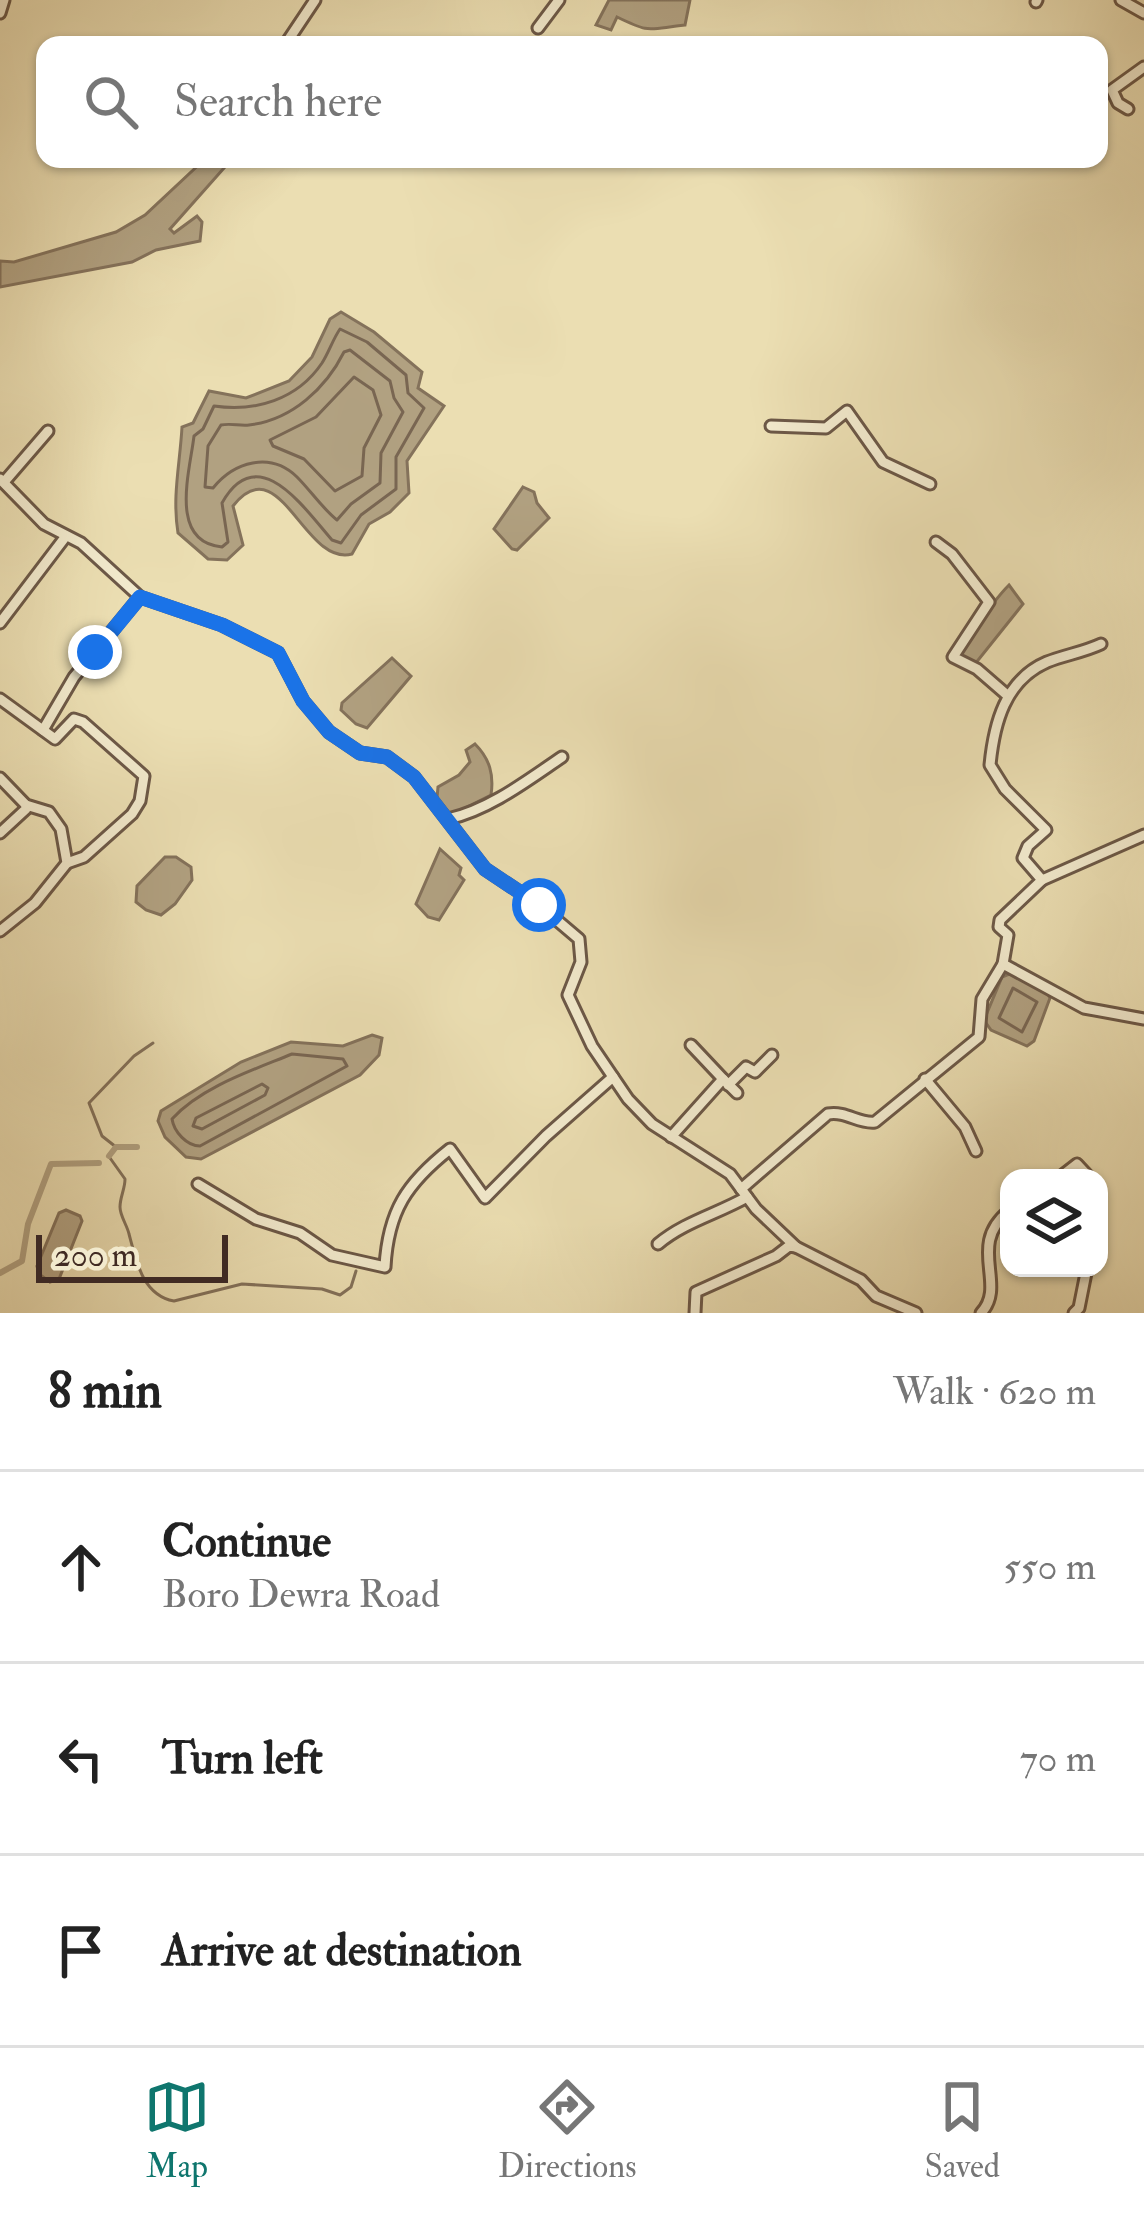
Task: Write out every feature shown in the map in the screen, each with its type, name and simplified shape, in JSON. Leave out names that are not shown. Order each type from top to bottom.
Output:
[{"type":"street","points":[[0,13],[4,0]]},
{"type":"street","points":[[294,36],[304,11],[315,0]]},
{"type":"street","points":[[538,28],[559,0]]},
{"type":"street","points":[[1120,0],[1144,13]]},
{"type":"street","points":[[1108,93],[1144,67]]},
{"type":"street","points":[[1112,91],[1128,109]]},
{"type":"street","points":[[771,426],[826,428],[847,411],[884,462],[930,484]]},
{"type":"street","points":[[48,431],[2,480],[44,524],[81,543],[140,597],[222,625],[278,653],[303,701],[329,732],[360,753],[387,757],[414,777],[485,869],[579,939],[580,962],[568,995],[592,1046],[640,1111],[670,1137],[714,1163],[796,1247],[861,1280],[876,1296],[916,1313]]},
{"type":"street","points":[[0,622],[66,536]]},
{"type":"street","points":[[936,542],[952,554],[989,602],[952,657],[1007,694]]},
{"type":"street","points":[[43,730],[74,677],[140,597]]},
{"type":"street","points":[[1042,880],[1023,858],[1028,846],[1046,830],[1005,789],[990,765],[997,721],[1007,694],[1044,663],[1102,644]]},
{"type":"street","points":[[0,699],[56,739],[77,719],[104,737],[144,776],[140,801],[132,814],[82,859],[67,862],[35,903],[0,931]]},
{"type":"street","points":[[448,819],[526,783],[562,757]]},
{"type":"street","points":[[0,778],[26,805],[49,812],[61,829],[67,862]]},
{"type":"street","points":[[0,832],[26,805]]},
{"type":"street","points":[[658,1244],[680,1226],[720,1212],[828,1114],[843,1111],[872,1124],[979,1037],[982,999],[1003,964],[1008,935],[999,927],[1000,920],[1042,880],[1144,835]]},
{"type":"street","points":[[1003,964],[1084,1008],[1144,1019]]},
{"type":"street","points":[[691,1045],[729,1086]]},
{"type":"street","points":[[670,1137],[746,1067],[755,1072],[772,1055]]},
{"type":"street","points":[[198,1184],[256,1219],[300,1233],[332,1256],[386,1267],[387,1240],[396,1216],[413,1180],[429,1166],[451,1149],[485,1198],[613,1077]]},
{"type":"street","points":[[925,1079],[965,1126],[976,1151]]},
{"type":"street","points":[[981,1313],[992,1300],[986,1256],[991,1227],[1000,1219]]},
{"type":"street","points":[[695,1313],[696,1292],[788,1246],[796,1247]]},
{"type":"street","points":[[1074,1313],[1085,1277]]},
{"type":"water","points":[[609,0],[690,0],[685,25],[650,29],[617,17],[611,30],[596,25]]},
{"type":"water","points":[[195,168],[224,168],[170,229],[174,233],[197,216],[202,222],[200,241],[156,250],[132,262],[0,287],[0,261],[14,262],[116,232],[145,215]]},
{"type":"water","points":[[341,312],[422,372],[418,388],[444,406],[407,461],[409,493],[369,524],[352,554],[335,553],[320,544],[279,498],[265,490],[250,491],[233,506],[243,545],[227,560],[208,559],[178,533],[182,427],[193,423],[209,391],[246,398],[289,381],[312,357],[330,319]]},
{"type":"water","points":[[523,487],[534,492],[549,518],[517,550],[494,529]]},
{"type":"water","points":[[1009,585],[1023,604],[975,664],[958,653]]},
{"type":"water","points":[[392,658],[411,676],[367,728],[356,724],[341,710],[342,703]]},
{"type":"water","points":[[475,744],[490,768],[491,795],[451,815],[437,798],[438,787],[459,775],[470,762],[466,750]]},
{"type":"water","points":[[440,849],[461,868],[459,875],[464,880],[439,920],[428,917],[416,904]]},
{"type":"water","points":[[165,857],[176,857],[191,867],[192,880],[161,915],[136,902],[137,886]]},
{"type":"water","points":[[1014,972],[1050,998],[1034,1041],[1027,1046],[991,1030],[984,1020],[1002,977]]},
{"type":"water","points":[[372,1035],[382,1038],[379,1055],[360,1075],[201,1159],[186,1157],[165,1137],[158,1121],[161,1111],[241,1062],[291,1042],[343,1046]]},
{"type":"water","points":[[66,1210],[82,1221],[59,1279],[50,1282],[37,1266],[59,1213]]},
{"type":"waterway","points":[[116,1147],[102,1136],[89,1103],[153,1043]]},
{"type":"waterway","points":[[109,1156],[116,1147],[137,1147]]},
{"type":"waterway","points":[[110,1158],[125,1179],[120,1210],[138,1265],[154,1292],[163,1297],[174,1301],[242,1284],[322,1289],[340,1295],[351,1287],[356,1271]]},
{"type":"waterway","points":[[0,1273],[22,1261],[28,1224],[51,1164],[99,1163]]},
{"type":"route","points":[[95,652],[140,597],[254,639],[278,653],[303,701],[329,732],[360,753],[387,757],[414,777],[485,869],[539,905]]}]
